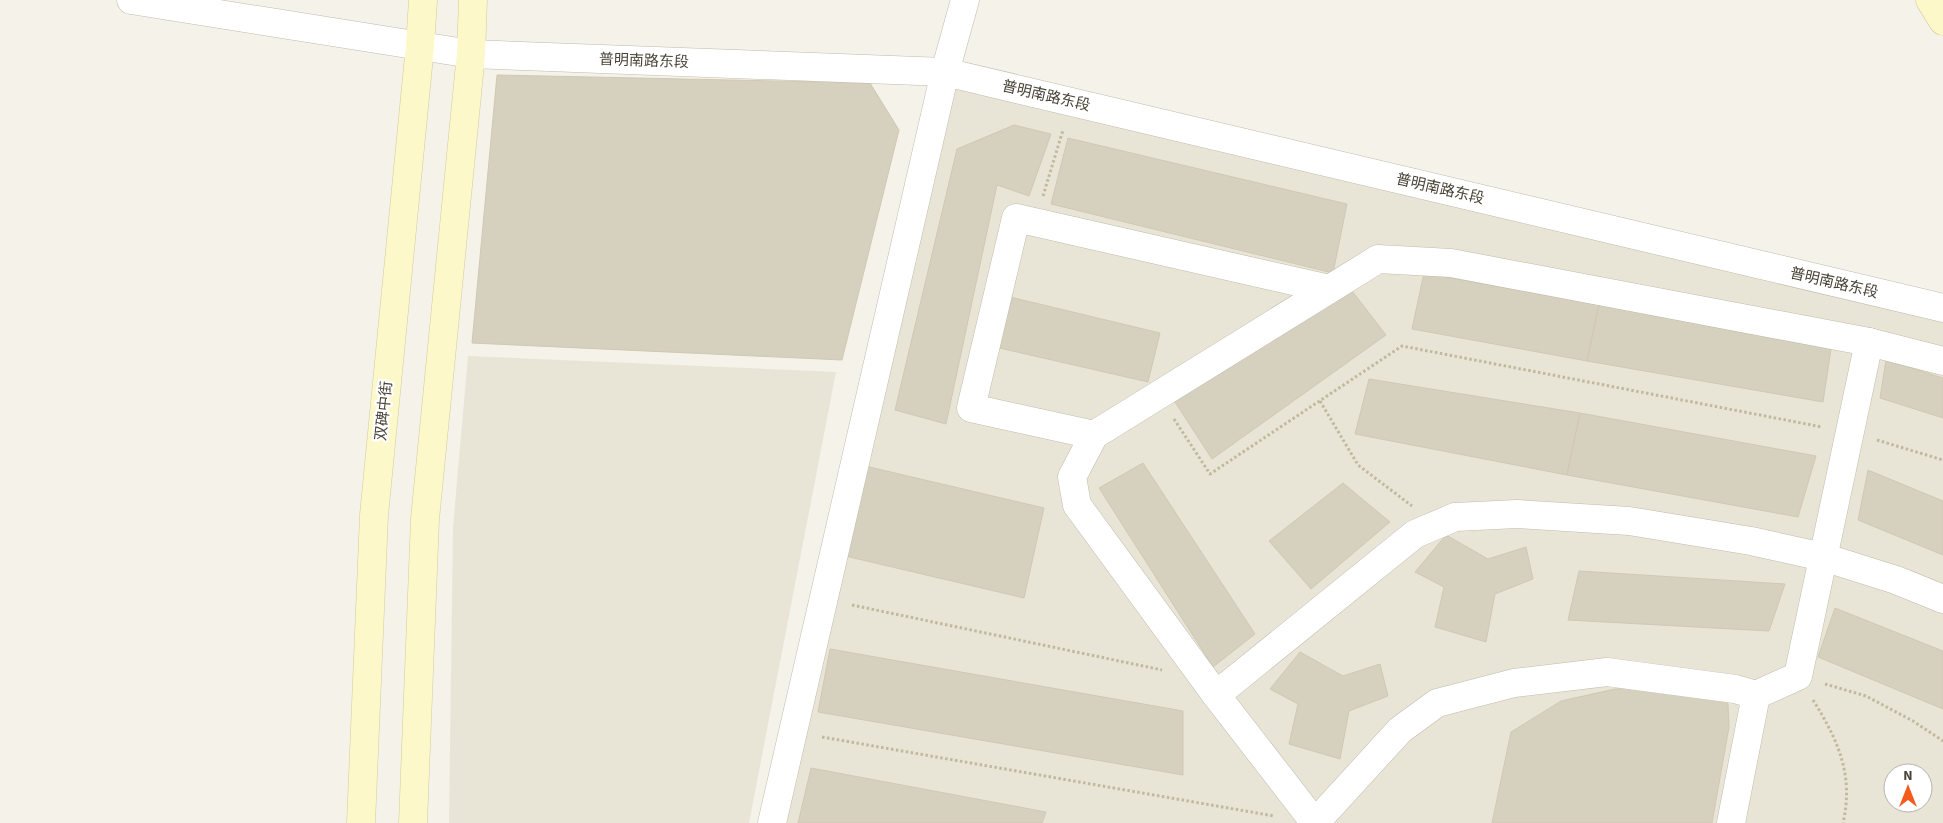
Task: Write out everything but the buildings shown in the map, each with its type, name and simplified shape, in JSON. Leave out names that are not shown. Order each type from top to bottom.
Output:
[{"type":"main road","name":"双碑中街","points":[[361,823],[374,515],[423,0]]},
{"type":"main road","points":[[413,823],[425,519],[471,54],[474,0]]},
{"type":"main road","points":[[1930,0],[1943,21]]},
{"type":"street","name":"普明南路东段","points":[[132,0],[471,54],[945,72],[1943,308]]},
{"type":"street","points":[[772,823],[945,72],[965,0]]},
{"type":"street","points":[[1094,434],[970,408],[1016,218],[1329,289]]},
{"type":"street","points":[[1869,342],[1798,676],[1756,695],[1735,688],[1607,672],[1514,683],[1437,703],[1400,730],[1315,823],[1210,687],[1077,505],[1072,476],[1094,434],[1378,259],[1451,263],[1869,342],[1943,361]]},
{"type":"street","points":[[1210,687],[1415,534],[1455,517],[1517,514],[1629,521],[1823,557],[1896,580],[1943,599]]},
{"type":"street","points":[[1731,823],[1756,695]]},
{"type":"path","points":[[1035,222],[1071,102]]},
{"type":"path","points":[[1158,395],[1210,474],[1402,346],[1850,432],[1943,460]]},
{"type":"path","points":[[1320,401],[1358,465],[1437,525]]},
{"type":"path","points":[[845,604],[1210,687]]},
{"type":"path","points":[[1798,676],[1866,696],[1913,720],[1943,741]]},
{"type":"path","points":[[1798,676],[1830,727],[1846,774],[1846,808],[1843,823]]},
{"type":"path","points":[[793,732],[1274,816]]},
{"type":"shaded area","points":[[945,72],[1943,308],[1943,823],[772,823]]},
{"type":"shaded area","points":[[468,356],[836,372],[749,823],[449,823],[453,527]]}]
